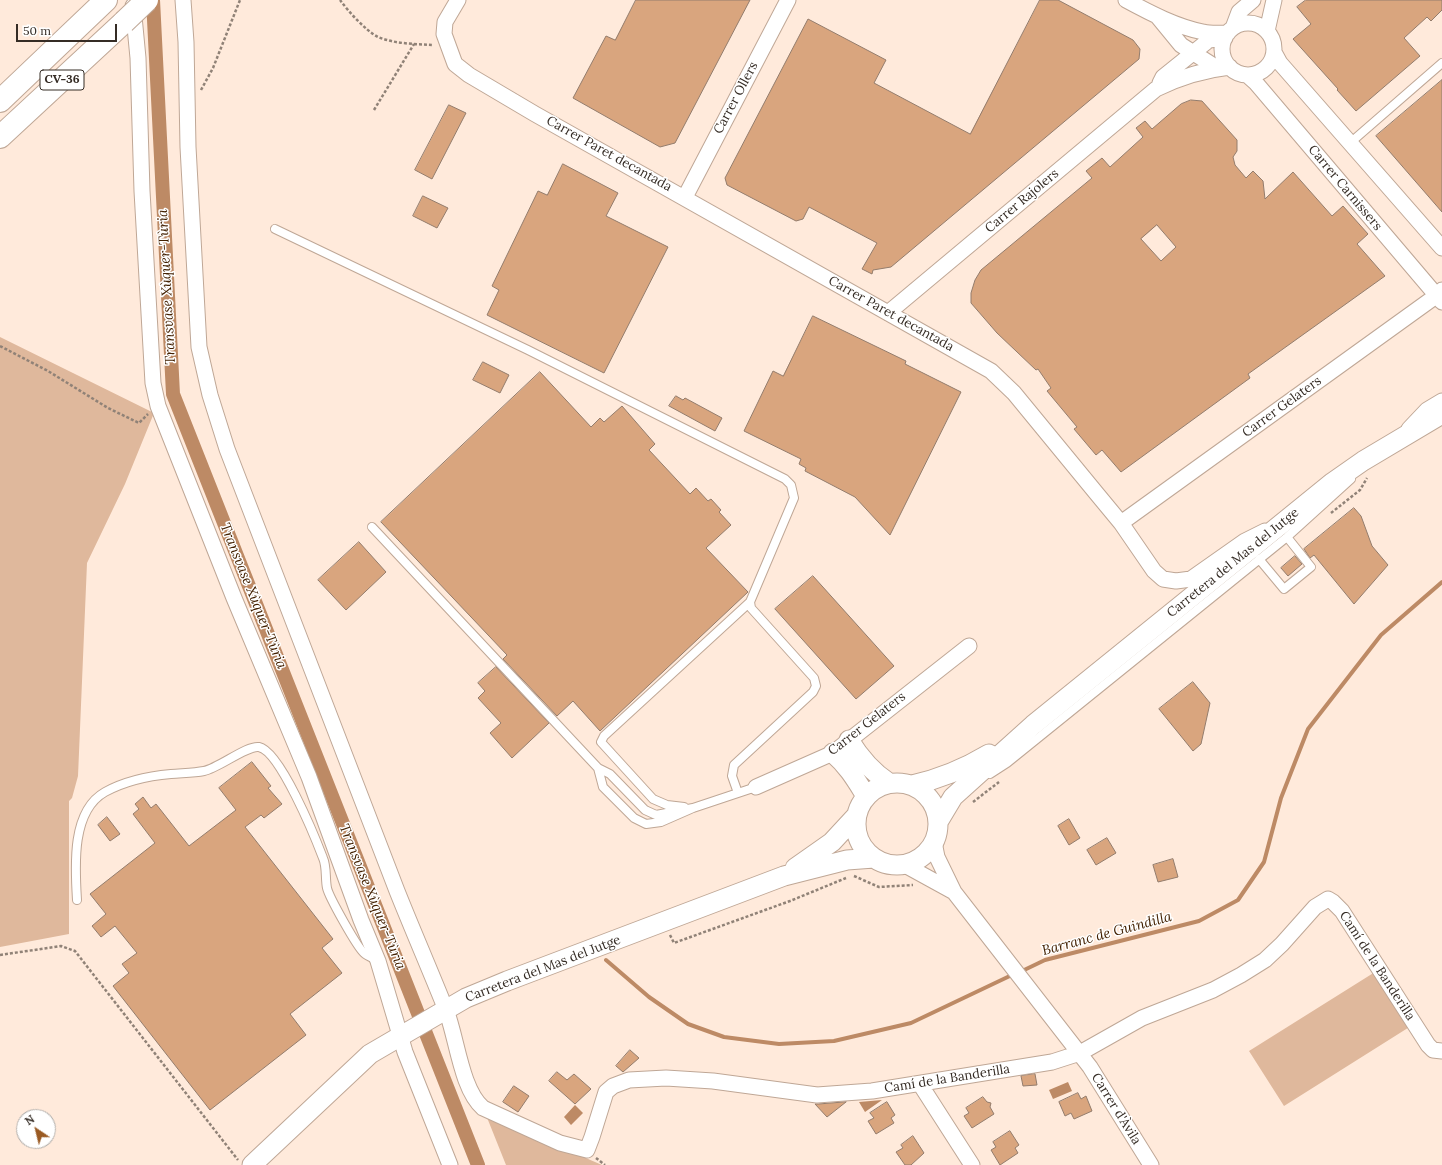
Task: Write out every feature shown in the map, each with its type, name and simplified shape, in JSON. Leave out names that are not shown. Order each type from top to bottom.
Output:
[{"type":"highway","name":"CV-36","points":[[0,101],[106,0]]},
{"type":"highway","name":"CV-36","points":[[0,137],[147,0]]},
{"type":"street","points":[[133,0],[138,58],[142,191],[153,383],[158,406],[234,598],[309,777],[361,920],[405,1032],[405,1052],[450,1165]]},
{"type":"street","points":[[183,0],[199,347],[210,395],[230,456],[395,885],[442,1012]]},
{"type":"street","name":"Carrer Paret decantada","points":[[458,0],[444,22],[444,34],[447,46],[455,64],[469,75],[991,371],[1014,393],[1121,523],[1154,570],[1163,579],[1176,581],[1191,579],[1245,540],[1284,530]]},
{"type":"street","name":"Carrer Ollers","points":[[685,197],[788,0]]},
{"type":"street","points":[[1126,0],[1158,17],[1204,32],[1229,33],[1247,23],[1254,24],[1267,31],[1272,37],[1274,52],[1273,58],[1265,69],[1260,72],[1247,75]]},
{"type":"street","points":[[1223,68],[1223,53],[1229,33],[1239,12],[1253,0]]},
{"type":"street","points":[[1267,31],[1274,0]]},
{"type":"street","name":"Carrer Carnissers","points":[[1158,17],[1181,45],[1192,53],[1223,68],[1247,75],[1256,83],[1440,296]]},
{"type":"street","name":"Carrer Rajolers","points":[[1156,89],[1163,77],[1192,53],[1209,40],[1229,33]]},
{"type":"street","points":[[1171,71],[1172,35]]},
{"type":"street","points":[[1274,52],[1280,63],[1442,248]]},
{"type":"street","name":"Carrer Rajolers","points":[[888,312],[1156,89],[1176,79],[1199,71],[1223,68]]},
{"type":"street","name":"Carrer Gelaters","points":[[1121,523],[1440,296]]},
{"type":"street","points":[[1399,439],[1427,410],[1442,401]]},
{"type":"street","name":"Carretera del Mas del Jutge","points":[[912,785],[938,779],[963,769],[998,749],[1033,725],[1284,530],[1333,482],[1363,461],[1442,414]]},
{"type":"street","name":"Carrer Gelaters","points":[[756,787],[833,754],[969,646]]},
{"type":"street","name":"Carretera del Mas del Jutge","points":[[938,822],[953,797],[1033,725]]},
{"type":"street","points":[[849,740],[860,758],[877,775],[890,783]]},
{"type":"street","points":[[833,754],[844,763],[854,775],[866,796]]},
{"type":"street","points":[[934,842],[925,854],[914,861],[903,864],[888,864],[874,858],[864,848],[857,835],[857,815],[860,805],[866,796],[877,788],[890,783],[912,785],[922,791],[931,800],[936,810],[938,822],[934,842],[937,857],[954,892]]},
{"type":"street","name":"Carretera del Mas del Jutge","points":[[784,876],[832,842],[857,815]]},
{"type":"street","name":"Carretera del Mas del Jutge","points":[[252,1165],[370,1054],[405,1032],[466,998],[784,876],[847,860],[874,858]]},
{"type":"street","points":[[903,864],[954,892]]},
{"type":"street","name":"Carrer d'Àvila","points":[[954,892],[1080,1053],[1151,1165]]},
{"type":"street","name":"Camí de la Banderilla","points":[[442,1012],[453,1030],[466,1081],[478,1103],[491,1112],[560,1143],[587,1150],[601,1103],[606,1092],[613,1086],[625,1081],[666,1078],[713,1081],[817,1094],[872,1092],[1052,1062],[1080,1053],[1142,1018],[1213,990],[1241,975],[1265,960],[1282,944],[1315,907],[1328,899],[1342,911],[1428,1045],[1434,1050],[1442,1050]]},
{"type":"street","points":[[920,1084],[972,1165]]},
{"type":"lane","points":[[1350,143],[1442,63]]},
{"type":"lane","points":[[275,229],[528,350],[785,479],[791,485],[794,498],[750,602],[604,736],[601,742],[652,799],[667,805],[693,808]]},
{"type":"lane","points":[[372,527],[598,768],[610,774],[644,810],[656,815],[693,808]]},
{"type":"lane","points":[[971,781],[986,778],[1007,763],[1259,559],[1284,530],[1311,567],[1284,589],[1259,559]]},
{"type":"lane","points":[[738,793],[732,776],[734,765],[813,692],[816,686],[814,678],[751,608],[750,602]]},
{"type":"lane","points":[[77,900],[78,831],[86,811],[99,796],[122,783],[168,774],[204,771],[220,765],[252,748],[260,747],[268,752],[288,780],[324,860],[327,888],[335,906],[364,954],[378,961]]},
{"type":"lane","points":[[598,768],[603,786],[634,818],[646,824],[661,822],[693,808],[756,787]]},
{"type":"path","points":[[187,105],[201,89],[213,68],[240,0]]},
{"type":"path","points":[[340,0],[352,15],[377,36],[396,42],[447,46]]},
{"type":"path","points":[[374,110],[414,44]]},
{"type":"path","points":[[0,346],[48,371],[108,408],[138,423],[158,406]]},
{"type":"path","points":[[0,955],[61,946],[75,951],[241,1165]]},
{"type":"shaded area","points":[[0,337],[154,413],[125,484],[87,563],[78,776],[72,798],[69,801],[69,934],[0,947]]},
{"type":"shaded area","points":[[1375,972],[1411,1026],[1284,1106],[1249,1051]]},
{"type":"shaded area","points":[[1068,1082],[1072,1091],[1053,1099],[1049,1090]]},
{"type":"shaded area","points":[[882,1100],[865,1112],[859,1102]]},
{"type":"shaded area","points":[[575,1105],[583,1113],[571,1125],[564,1117]]},
{"type":"shaded area","points":[[486,1115],[602,1165],[506,1165]]},
{"type":"building","points":[[636,0],[750,0],[675,143],[660,147],[573,98],[606,36],[615,40]]},
{"type":"building","points":[[1040,0],[1058,0],[1133,40],[1140,49],[1139,59],[891,267],[873,270],[872,274],[862,269],[877,243],[809,207],[803,219],[796,221],[727,185],[725,178],[808,19],[886,60],[874,83],[970,134]]},
{"type":"building","points":[[1306,0],[1442,0],[1442,10],[1431,21],[1427,17],[1404,38],[1420,56],[1356,111],[1293,39],[1311,24],[1297,7]]},
{"type":"building","points":[[1442,80],[1442,212],[1376,136]]},
{"type":"building","points":[[1191,100],[1202,101],[1237,140],[1237,151],[1233,157],[1235,165],[1246,178],[1253,171],[1263,181],[1265,199],[1293,172],[1332,216],[1343,206],[1368,234],[1357,244],[1385,276],[1248,374],[1250,378],[1121,472],[1102,450],[1096,455],[1074,429],[1077,427],[1047,391],[1051,388],[1038,369],[1036,370],[997,333],[971,303],[971,293],[975,280],[981,270],[1092,178],[1086,171],[1102,158],[1110,167],[1143,137],[1136,128],[1145,121],[1152,129],[1181,104]],"holes":[[[1157,225],[1176,247],[1161,261],[1141,239]]]},
{"type":"building","points":[[449,105],[466,113],[432,179],[415,170]]},
{"type":"building","points":[[563,164],[618,193],[606,216],[668,247],[604,373],[487,315],[499,290],[492,286],[538,191],[547,195]]},
{"type":"building","points":[[423,196],[448,208],[437,228],[413,216]]},
{"type":"building","points":[[813,316],[906,361],[905,364],[961,392],[890,535],[855,497],[805,471],[806,468],[799,464],[801,459],[744,431],[773,371],[783,376]]},
{"type":"building","points":[[483,362],[509,375],[500,393],[473,380]]},
{"type":"building","points":[[540,372],[591,427],[600,418],[604,422],[622,406],[655,444],[649,450],[690,494],[696,488],[708,501],[711,499],[721,510],[719,512],[731,525],[706,548],[748,592],[600,731],[573,701],[557,716],[503,659],[507,655],[381,522]]},
{"type":"building","points":[[676,396],[683,400],[685,398],[722,418],[715,431],[669,406]]},
{"type":"building","points":[[1354,508],[1361,516],[1372,546],[1388,565],[1354,604],[1314,555],[1310,558],[1304,549]]},
{"type":"building","points":[[359,542],[386,572],[346,610],[318,580]]},
{"type":"building","points":[[1295,556],[1302,564],[1288,576],[1281,568]]},
{"type":"building","points":[[813,576],[894,666],[856,699],[775,609]]},
{"type":"building","points":[[496,667],[549,723],[512,758],[490,733],[501,723],[478,698],[485,691],[478,683]]},
{"type":"building","points":[[1193,682],[1210,703],[1201,744],[1193,751],[1159,709]]},
{"type":"building","points":[[252,762],[271,786],[268,788],[282,804],[264,818],[261,815],[245,827],[333,939],[322,948],[342,973],[290,1014],[306,1035],[210,1110],[113,986],[129,973],[122,964],[137,953],[115,926],[101,937],[92,926],[106,914],[90,894],[155,843],[133,814],[139,809],[135,804],[143,797],[151,808],[156,804],[189,846],[236,810],[219,788]]},
{"type":"building","points":[[107,817],[120,834],[110,841],[98,825]]},
{"type":"building","points":[[1069,819],[1080,838],[1069,845],[1058,826]]},
{"type":"building","points":[[1107,838],[1116,853],[1096,865],[1087,850]]},
{"type":"building","points":[[1173,859],[1178,877],[1158,882],[1153,865]]},
{"type":"building","points":[[630,1050],[639,1058],[623,1072],[616,1066]]},
{"type":"building","points":[[557,1072],[567,1080],[574,1074],[591,1089],[575,1104],[549,1081]]},
{"type":"building","points":[[1035,1074],[1037,1085],[1023,1086],[1021,1076]]},
{"type":"building","points":[[514,1086],[529,1096],[518,1112],[503,1102]]},
{"type":"building","points":[[1078,1093],[1081,1099],[1086,1096],[1092,1111],[1074,1119],[1071,1113],[1065,1116],[1059,1102]]},
{"type":"building","points":[[983,1097],[987,1102],[991,1103],[990,1107],[994,1114],[972,1128],[964,1116],[969,1113],[966,1108]]},
{"type":"building","points":[[846,1102],[827,1117],[815,1104],[818,1104]]},
{"type":"building","points":[[887,1102],[895,1115],[891,1118],[894,1123],[876,1134],[868,1121],[874,1118],[870,1113]]},
{"type":"building","points":[[1010,1131],[1019,1145],[1015,1148],[1018,1153],[1000,1165],[991,1150],[996,1147],[993,1142]]},
{"type":"building","points":[[913,1136],[924,1153],[911,1165],[905,1165],[896,1152],[903,1148],[901,1145]]},
{"type":"waterway","name":"Transvase Xùquer-Tùria","points":[[153,0],[173,394],[478,1165]]},
{"type":"waterway","name":"Barranc de Guindilla","points":[[1020,972],[1045,960],[1199,921],[1238,900],[1264,862],[1281,798],[1308,729],[1381,635],[1442,582]]},
{"type":"waterway","name":"Barranc de Guindilla","points":[[606,960],[649,997],[688,1024],[724,1037],[779,1044],[834,1041],[911,1023],[1014,974]]}]
